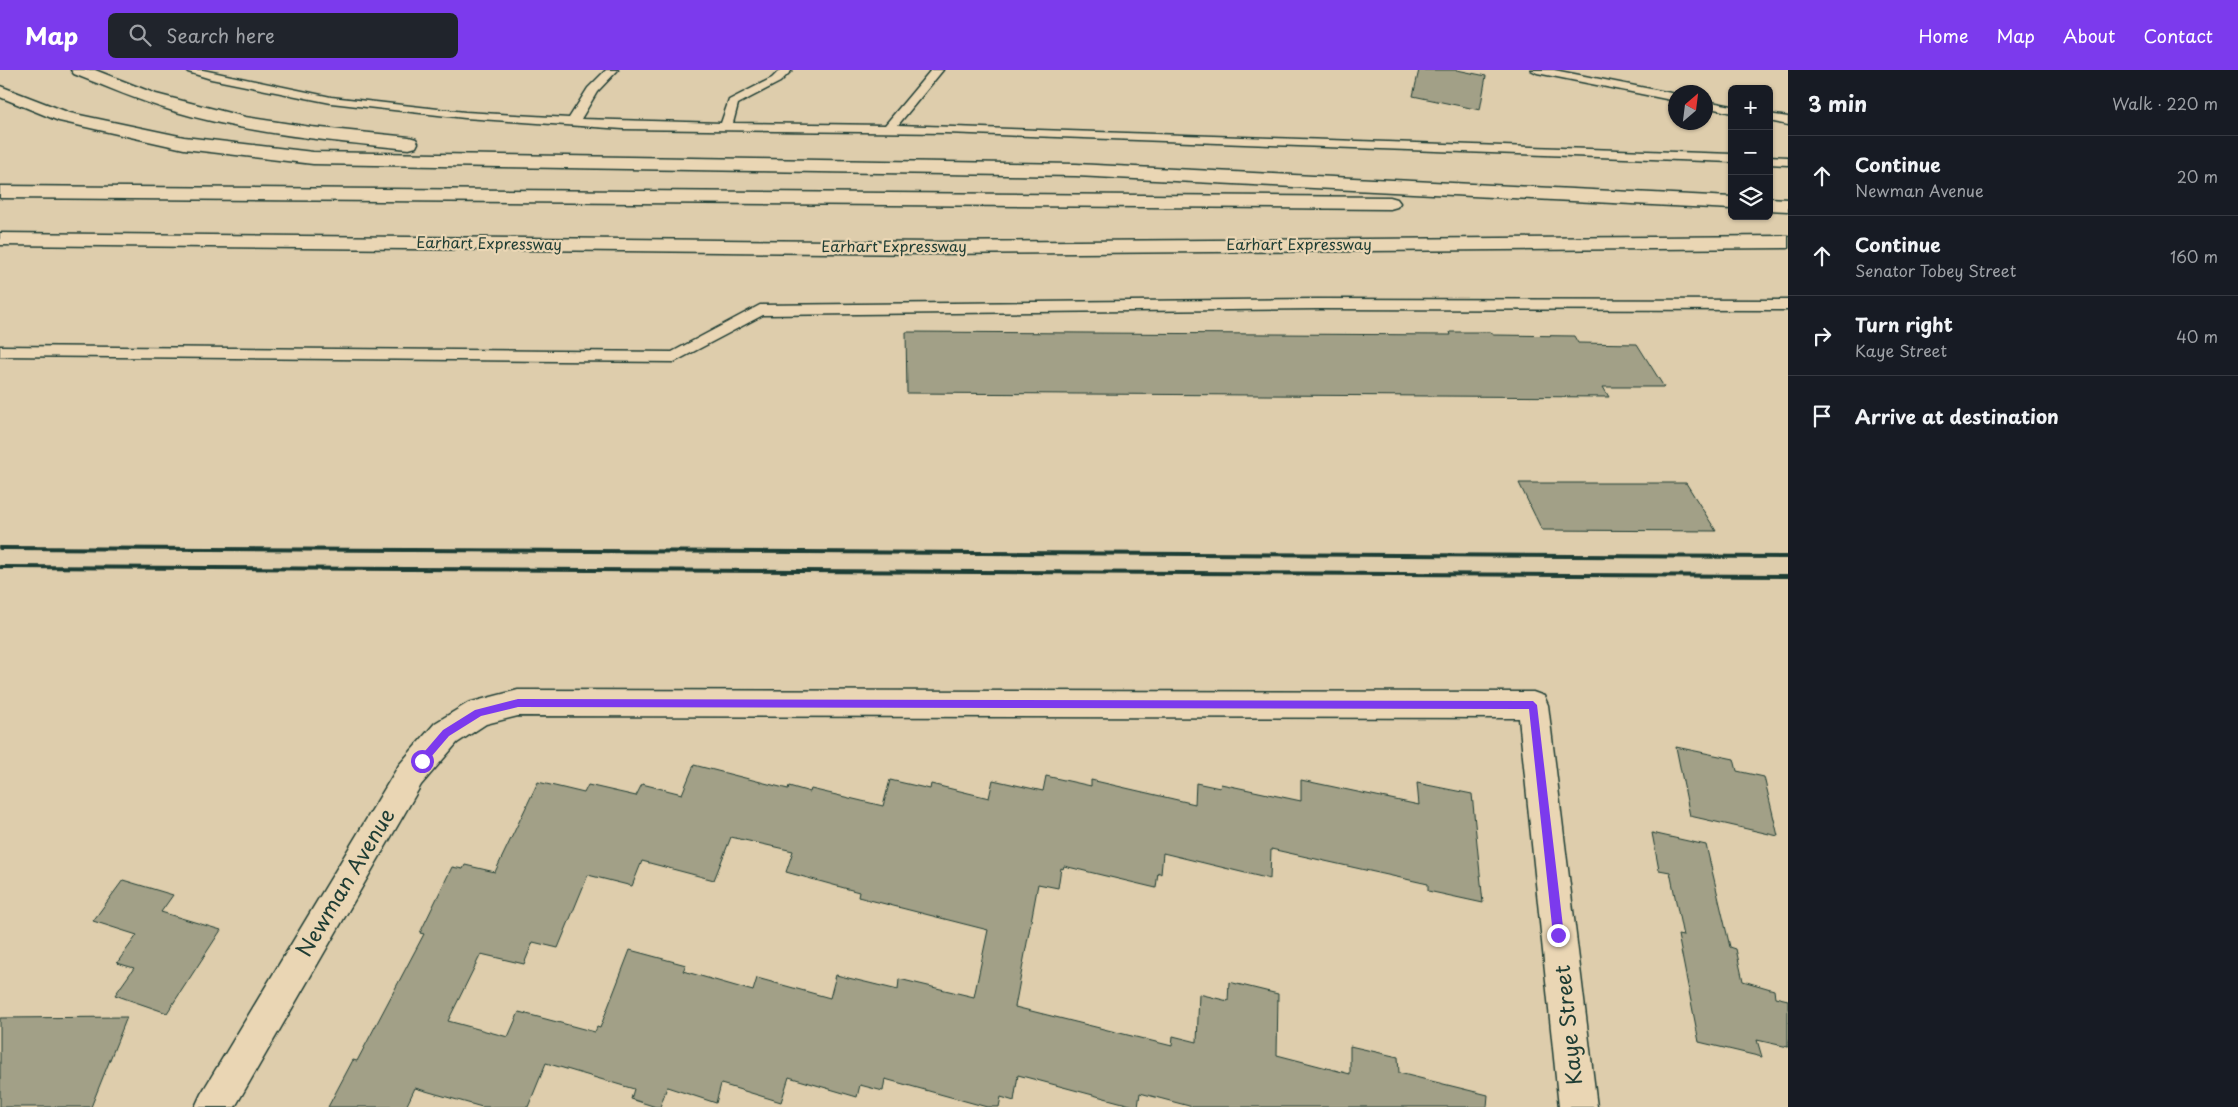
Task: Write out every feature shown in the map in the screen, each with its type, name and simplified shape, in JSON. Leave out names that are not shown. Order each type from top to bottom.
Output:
[{"type":"main road","points":[[80,70],[150,98],[212,116],[312,134],[624,164]]},
{"type":"main road","points":[[0,91],[65,117],[184,143],[313,158],[1076,170],[1728,204]]},
{"type":"main road","points":[[0,192],[1728,204]]},
{"type":"main road","points":[[1773,206],[1788,206]]},
{"type":"main road","name":"Earhart Expressway","points":[[0,239],[921,248],[1788,242]]},
{"type":"main road","name":"Newman Avenue","points":[[214,1107],[410,775],[446,733],[478,712],[518,703],[1533,705]]},
{"type":"main road","name":"Kaye Street","points":[[1533,705],[1578,1107]]},
{"type":"lane","points":[[192,70],[331,100],[465,115],[623,125],[889,128],[1728,158]]},
{"type":"lane","points":[[236,81],[251,70]]},
{"type":"lane","points":[[573,122],[592,90],[612,70]]},
{"type":"lane","points":[[726,126],[733,102],[776,80],[786,70]]},
{"type":"lane","points":[[889,128],[937,70]]},
{"type":"lane","points":[[1537,70],[1668,96]]},
{"type":"lane","points":[[1713,106],[1728,109]]},
{"type":"lane","points":[[1773,118],[1788,121]]},
{"type":"lane","points":[[1773,160],[1788,161]]},
{"type":"lane","points":[[0,351],[674,357],[760,310],[1317,304],[1788,305]]},
{"type":"building","points":[[1419,70],[1457,70],[1486,76],[1480,110],[1413,96]]},
{"type":"building","points":[[906,332],[1451,335],[1450,332],[1491,332],[1493,335],[1574,336],[1578,343],[1637,344],[1664,387],[1603,387],[1609,397],[907,393]]},
{"type":"building","points":[[1519,483],[1686,483],[1716,531],[1542,530]]},
{"type":"building","points":[[1676,747],[1734,759],[1737,771],[1764,777],[1778,836],[1690,816]]},
{"type":"building","points":[[694,765],[788,789],[789,786],[810,792],[811,789],[883,806],[890,780],[930,789],[931,784],[989,798],[993,780],[1043,791],[1046,776],[1091,786],[1091,780],[1195,804],[1196,783],[1220,788],[1221,784],[1301,801],[1301,780],[1419,805],[1417,783],[1472,794],[1483,903],[1428,891],[1428,884],[1271,849],[1270,879],[1163,853],[1161,874],[1158,872],[1156,888],[1064,866],[1063,869],[1061,868],[1058,888],[1038,884],[1015,1007],[1172,1046],[1173,1036],[1197,1042],[1199,994],[1228,1001],[1229,982],[1278,994],[1277,1055],[1350,1074],[1350,1046],[1398,1057],[1399,1073],[1488,1095],[1487,1107],[1193,1107],[1140,1093],[1138,1107],[1018,1075],[1014,1101],[1001,1097],[999,1107],[987,1107],[885,1079],[883,1091],[860,1085],[857,1097],[789,1077],[781,1102],[721,1084],[716,1103],[667,1087],[660,1107],[656,1107],[631,1099],[634,1089],[546,1063],[528,1107],[482,1107],[415,1088],[406,1107],[328,1107],[353,1060],[357,1061],[424,934],[420,933],[452,867],[463,869],[465,865],[495,872],[538,782],[584,793],[588,785],[636,796],[642,784],[682,794]],"holes":[[[731,837],[793,851],[786,872],[859,892],[858,897],[988,930],[974,997],[899,979],[898,990],[836,975],[830,998],[757,978],[753,991],[683,971],[686,965],[630,950],[600,1028],[597,1027],[595,1032],[519,1012],[508,1037],[448,1021],[481,954],[524,964],[533,942],[558,948],[588,875],[632,886],[642,861],[714,880]]]},
{"type":"building","points":[[1652,833],[1706,845],[1730,947],[1736,949],[1743,981],[1774,990],[1775,997],[1788,1000],[1788,1047],[1757,1040],[1762,1057],[1699,1042],[1678,935],[1683,936],[1670,872],[1659,870]]},
{"type":"building","points":[[123,880],[173,895],[161,912],[221,930],[167,1013],[115,995],[134,968],[117,963],[137,935],[93,921]]},
{"type":"building","points":[[127,1017],[91,1107],[0,1107],[0,1018]]},
{"type":"railway","points":[[0,548],[1788,557]]},
{"type":"railway","points":[[0,567],[1788,576]]},
{"type":"route","points":[[422,761],[446,733],[478,712],[518,703],[1533,705],[1558,935]]}]
